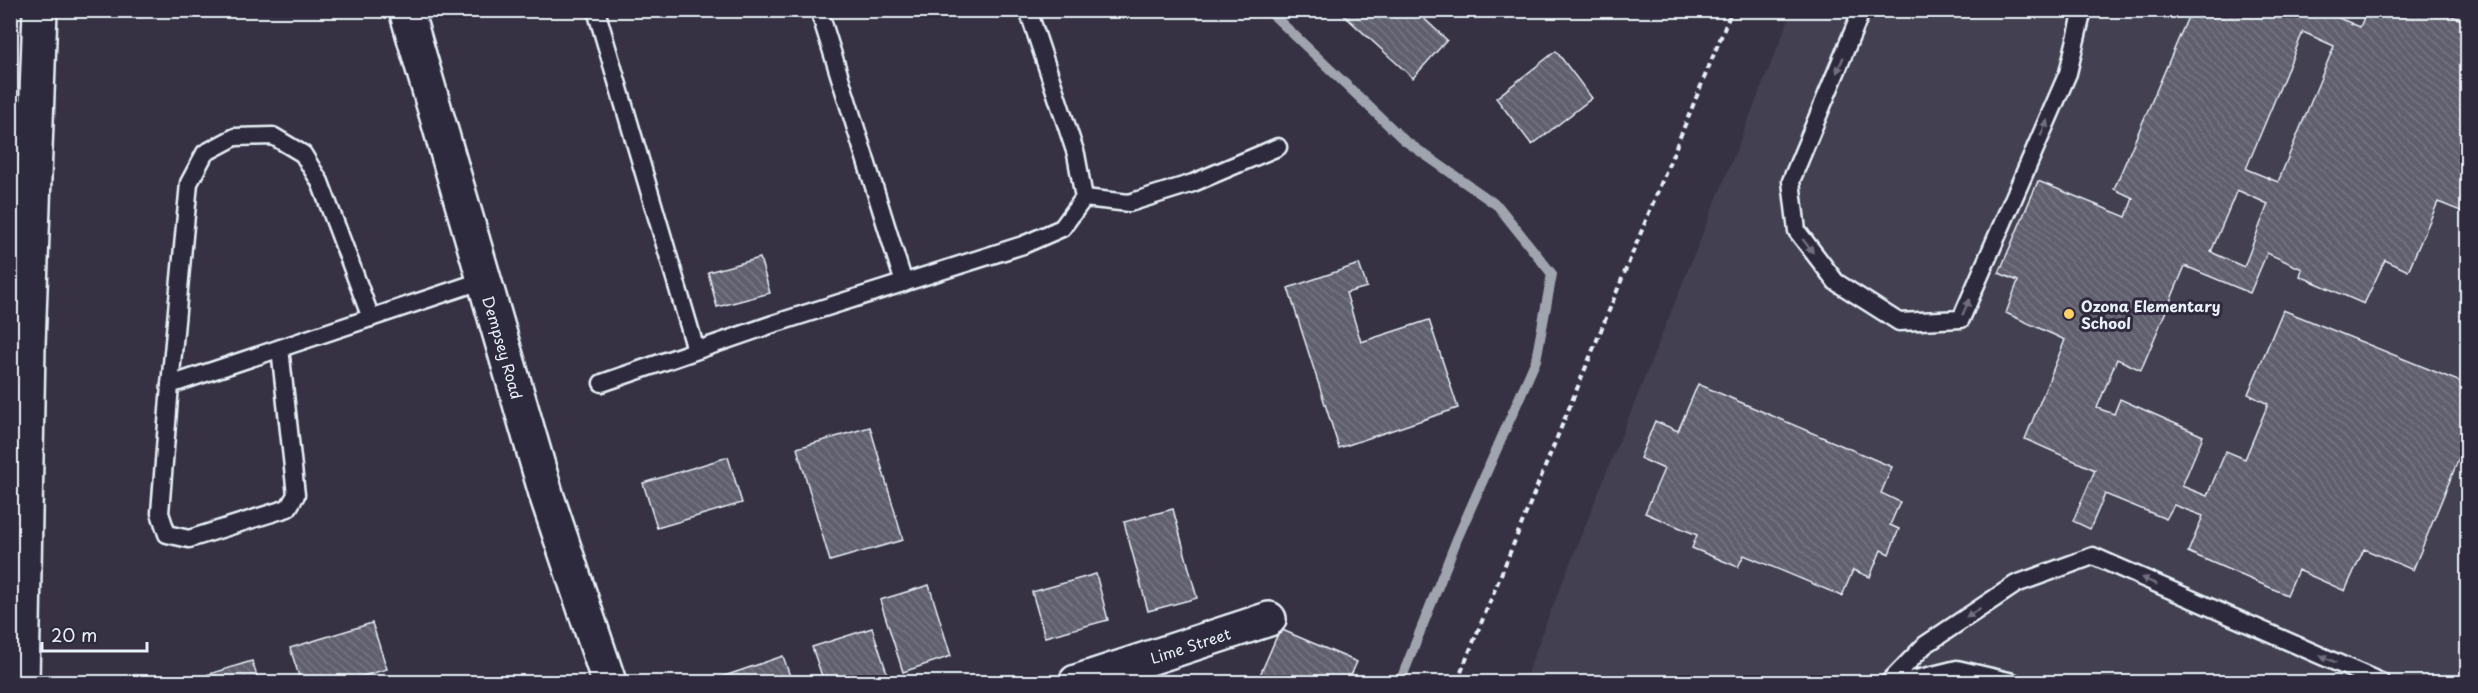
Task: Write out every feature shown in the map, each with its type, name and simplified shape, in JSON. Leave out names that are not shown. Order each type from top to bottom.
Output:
[{"type":"street","points":[[22,682],[19,379],[40,10]]},
{"type":"street","name":"Dempsey Road","points":[[406,10],[547,497],[609,682]]},
{"type":"street","name":"Lime Street","points":[[1076,682],[1269,619]]},
{"type":"lane","points":[[596,10],[696,350]]},
{"type":"lane","points":[[819,10],[904,283]]},
{"type":"lane","points":[[602,383],[696,350],[1023,245],[1062,228],[1084,198],[1076,154],[1028,10]]},
{"type":"lane","points":[[1862,10],[1791,181],[1797,231],[1836,282],[1899,322],[1960,319],[2068,73],[2083,10]]},
{"type":"lane","points":[[280,348],[296,495],[288,508],[189,539],[167,534],[160,513],[189,183],[205,153],[235,137],[273,136],[303,154],[320,182],[370,318]]},
{"type":"lane","points":[[1084,198],[1129,203],[1193,183],[1278,147]]},
{"type":"lane","points":[[170,385],[484,280]]},
{"type":"lane","points":[[1889,682],[1925,645],[2016,584],[2093,556],[2381,682]]},
{"type":"lane","points":[[1905,682],[1958,669],[2013,682]]},
{"type":"path","points":[[1457,682],[1732,10]]},
{"type":"shaded area","points":[[10,11],[17,11],[11,140]]},
{"type":"shaded area","name":"Ozona Elementary School","points":[[1792,11],[2467,11],[2467,682],[1524,682]]},
{"type":"building","points":[[1338,10],[1415,10],[1447,40],[1413,78]]},
{"type":"building","points":[[2191,10],[2320,10],[2360,27],[2367,10],[2455,10],[2452,16],[2468,23],[2468,133],[2461,148],[2468,150],[2468,214],[2438,202],[2408,271],[2385,260],[2364,304],[2300,276],[2302,269],[2267,253],[2250,293],[2185,266],[2141,370],[2117,359],[2097,408],[2114,414],[2120,399],[2203,436],[2182,486],[2207,496],[2226,451],[2245,459],[2268,404],[2248,394],[2283,310],[2468,385],[2468,436],[2413,570],[2364,549],[2345,591],[2298,570],[2287,595],[2188,552],[2203,516],[2174,505],[2166,519],[2105,494],[2090,529],[2073,521],[2095,470],[2025,439],[2065,340],[2006,313],[2018,281],[1999,273],[2038,181],[2126,217],[2133,198],[2114,189]],"holes":[[[2303,32],[2334,46],[2278,182],[2246,169]],[[2237,190],[2268,204],[2244,267],[2211,252]]]},
{"type":"building","points":[[1556,51],[1592,98],[1532,145],[1496,98]]},
{"type":"building","points":[[760,258],[770,293],[717,307],[708,272]]},
{"type":"building","points":[[1359,264],[1367,287],[1346,293],[1361,342],[1429,320],[1458,408],[1339,448],[1288,288]]},
{"type":"building","points":[[1698,384],[1892,467],[1881,493],[1900,502],[1890,525],[1899,529],[1889,554],[1881,550],[1870,577],[1853,570],[1842,596],[1744,555],[1738,567],[1692,548],[1697,535],[1645,513],[1664,469],[1640,458],[1655,421],[1678,431]]},
{"type":"building","points":[[870,427],[903,540],[830,561],[797,448]]},
{"type":"building","points":[[728,457],[742,503],[657,528],[643,483]]},
{"type":"building","points":[[1173,509],[1197,598],[1148,611],[1124,522]]},
{"type":"building","points":[[1096,574],[1108,620],[1045,637],[1032,592]]},
{"type":"building","points":[[929,585],[951,656],[903,672],[880,600]]},
{"type":"building","points":[[372,623],[387,669],[343,682],[301,682],[290,648]]},
{"type":"building","points":[[872,628],[890,682],[824,682],[812,647]]},
{"type":"building","points":[[1280,629],[1357,662],[1348,682],[1257,682]]},
{"type":"building","points":[[783,656],[792,682],[707,682]]},
{"type":"building","points":[[252,661],[259,682],[191,682],[190,680]]},
{"type":"waterway","points":[[1268,10],[1404,140],[1498,206],[1552,274],[1536,360],[1457,539],[1400,682]]},
{"type":"place","name":"Ozona Elementary School","points":[[2069,314]]}]
